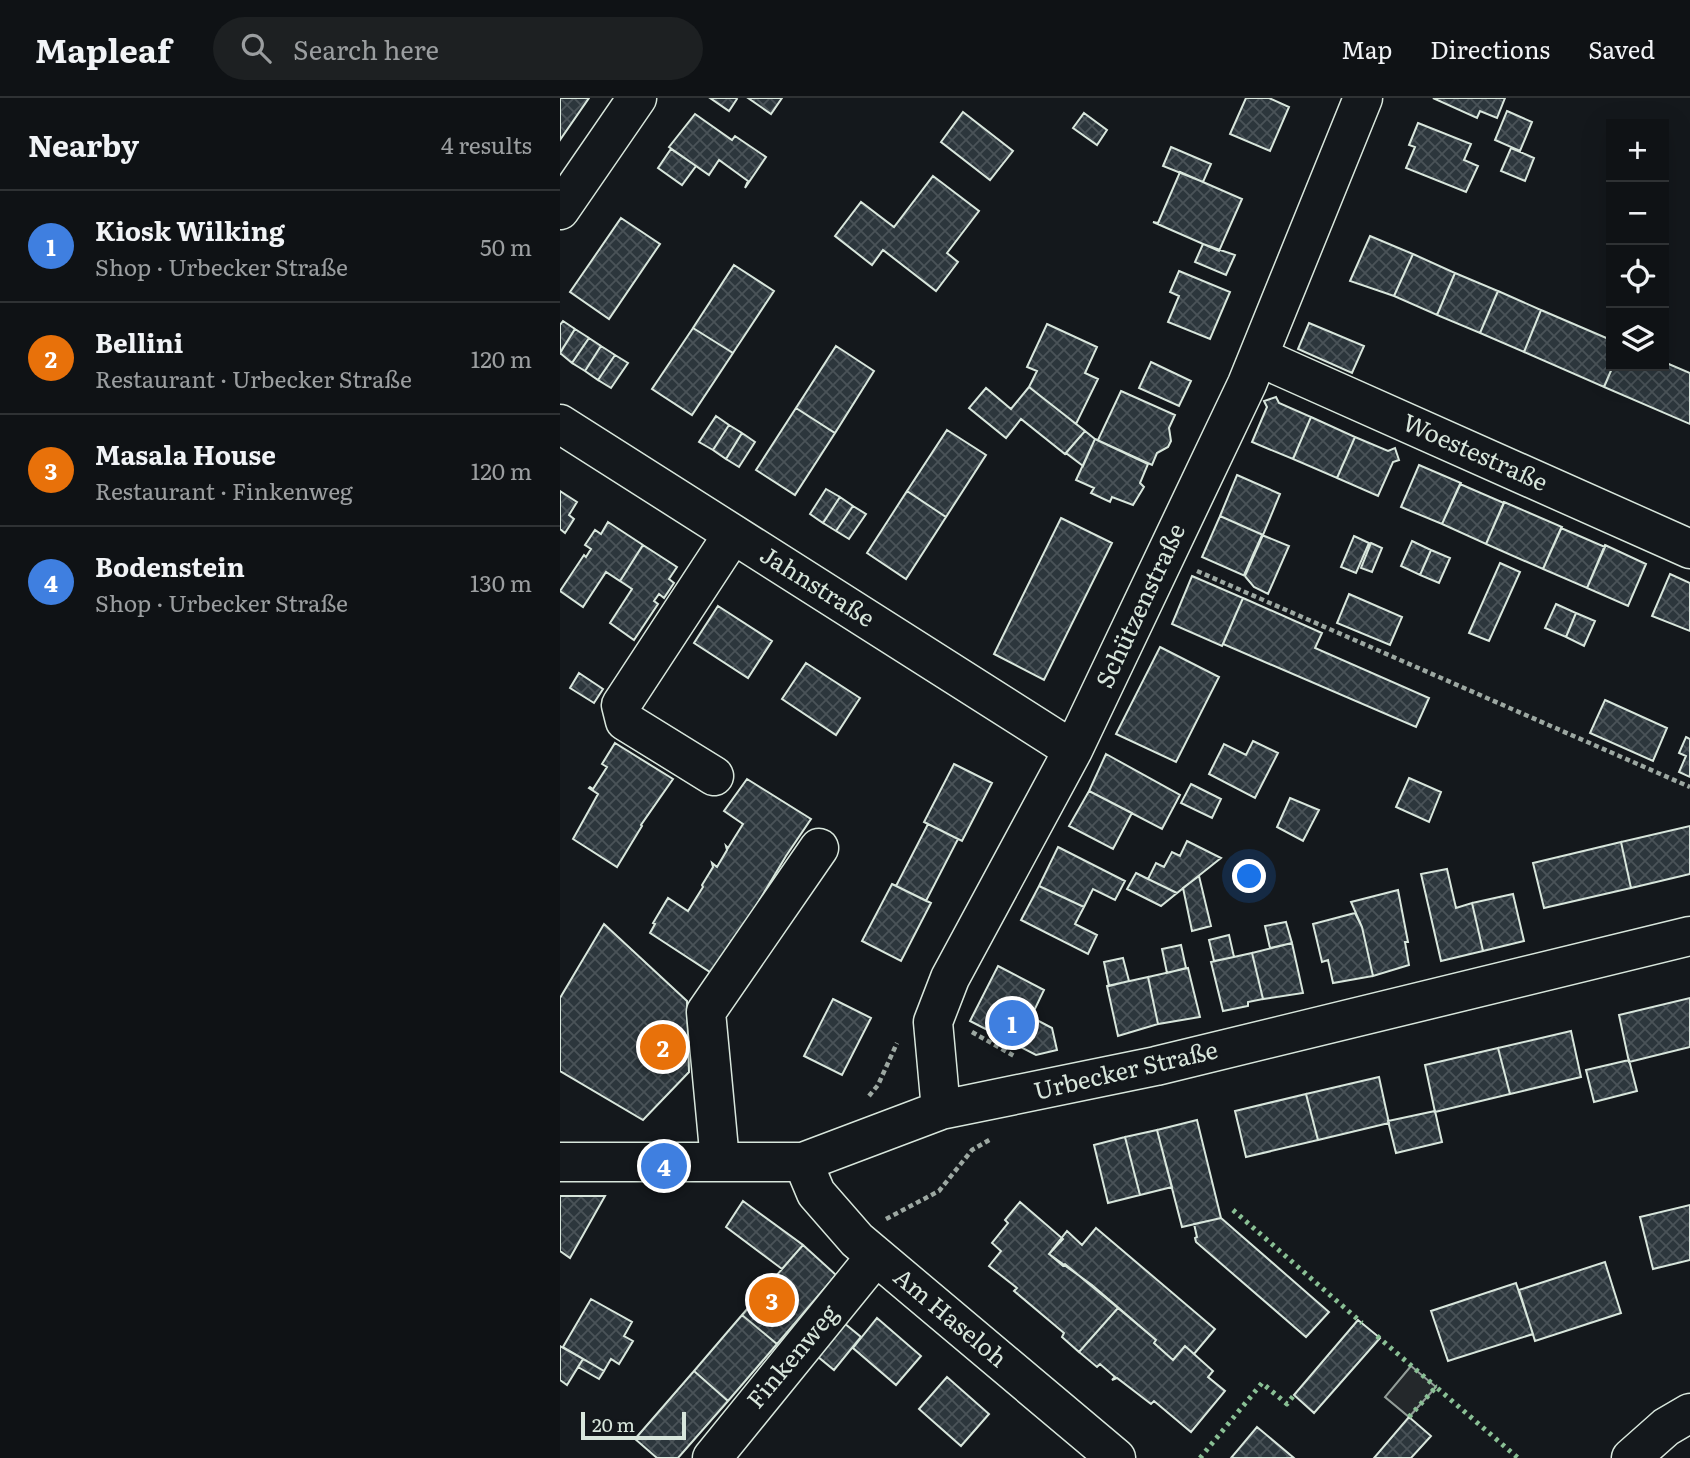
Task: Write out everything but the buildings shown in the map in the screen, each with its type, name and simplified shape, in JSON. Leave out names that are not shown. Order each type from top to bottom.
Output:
[{"type":"street","points":[[560,210],[637,98]]},
{"type":"street","name":"Schützenstraße","points":[[941,1110],[933,1022],[950,978],[1073,750],[1259,357],[1363,98]]},
{"type":"street","name":"Woestestraße","points":[[1259,357],[1690,550]]},
{"type":"street","name":"Jahnstraße","points":[[560,424],[1073,750]]},
{"type":"street","points":[[714,776],[625,721],[621,705],[733,534]]},
{"type":"street","points":[[720,1161],[706,1012],[819,848]]},
{"type":"street","name":"Urbecker Straße","points":[[560,1162],[803,1163],[941,1110],[1156,1066],[1690,936]]},
{"type":"street","name":"Am Haseloh","points":[[803,1163],[816,1193],[857,1240],[1116,1458]]},
{"type":"street","name":"Finkenweg","points":[[712,1458],[876,1256]]},
{"type":"street","points":[[1631,1458],[1666,1427],[1690,1413]]},
{"type":"path","points":[[1164,556],[1690,787]]},
{"type":"shaded area","points":[[1411,1366],[1436,1387],[1409,1417],[1385,1397]]},
{"type":"hedge","points":[[1233,1210],[1362,1323]]},
{"type":"hedge","points":[[1377,1336],[1436,1387]]},
{"type":"hedge","points":[[1200,1458],[1262,1383],[1287,1404],[1294,1395]]},
{"type":"hedge","points":[[1409,1417],[1436,1387],[1518,1458]]},
{"type":"place","name":"Kiosk Wilking","points":[[1012,1023]]},
{"type":"place","name":"Bellini","points":[[663,1047]]},
{"type":"place","name":"Bodenstein","points":[[664,1166]]},
{"type":"place","name":"Masala House","points":[[772,1300]]}]
